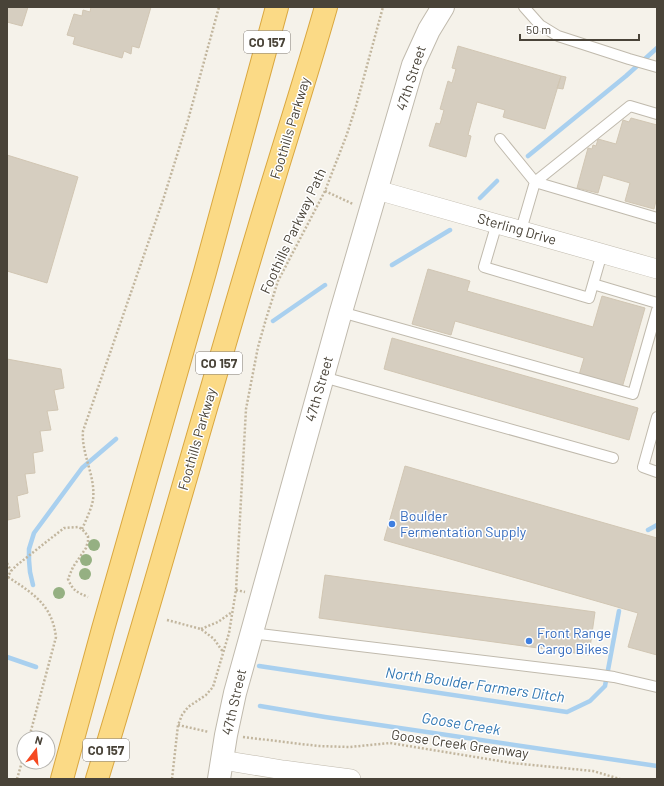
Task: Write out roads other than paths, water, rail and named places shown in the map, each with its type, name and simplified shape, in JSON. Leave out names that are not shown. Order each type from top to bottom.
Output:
[{"type":"highway","name":"CO 157","points":[[62,779],[103,629],[205,272],[277,7]]},
{"type":"highway","name":"Foothills Parkway","points":[[96,779],[326,7]]},
{"type":"highway","points":[[56,779],[82,706]]},
{"type":"highway","points":[[104,779],[114,720]]},
{"type":"street","name":"47th Street","points":[[221,770],[226,735],[235,694],[341,312],[413,65],[429,30],[443,7]]},
{"type":"street","name":"Sterling Drive","points":[[377,190],[657,269]]},
{"type":"street","points":[[221,770],[283,770],[351,779]]},
{"type":"lane","points":[[524,7],[540,25],[551,32],[572,41],[657,67]]},
{"type":"lane","points":[[521,230],[535,182],[630,106],[657,114]]},
{"type":"lane","points":[[500,139],[535,182],[657,218]]},
{"type":"lane","points":[[497,223],[484,267],[589,298],[602,253]]},
{"type":"lane","points":[[593,284],[657,302]]},
{"type":"lane","points":[[341,312],[632,394],[657,310]]},
{"type":"lane","points":[[323,377],[613,458]]},
{"type":"lane","points":[[657,417],[643,467],[657,472]]},
{"type":"lane","points":[[251,633],[602,675],[657,688]]},
{"type":"waterway","points":[[528,156],[626,76],[657,48]]},
{"type":"waterway","points":[[480,198],[497,181]]},
{"type":"waterway","points":[[392,265],[450,230]]},
{"type":"waterway","points":[[273,321],[325,285]]},
{"type":"waterway","points":[[33,585],[30,572],[29,549],[34,533],[82,468],[116,439]]},
{"type":"waterway","name":"North Boulder Farmers Ditch","points":[[648,530],[657,525]]},
{"type":"waterway","name":"North Boulder Farmers Ditch","points":[[259,666],[567,712],[590,701],[605,686],[619,611]]},
{"type":"waterway","name":"Goose Creek","points":[[7,657],[36,667]]},
{"type":"waterway","name":"Goose Creek","points":[[260,706],[657,766]]},
{"type":"place","name":"Boulder Fermentation Supply","points":[[392,524]]},
{"type":"place","name":"Front Range Cargo Bikes","points":[[529,641]]}]
